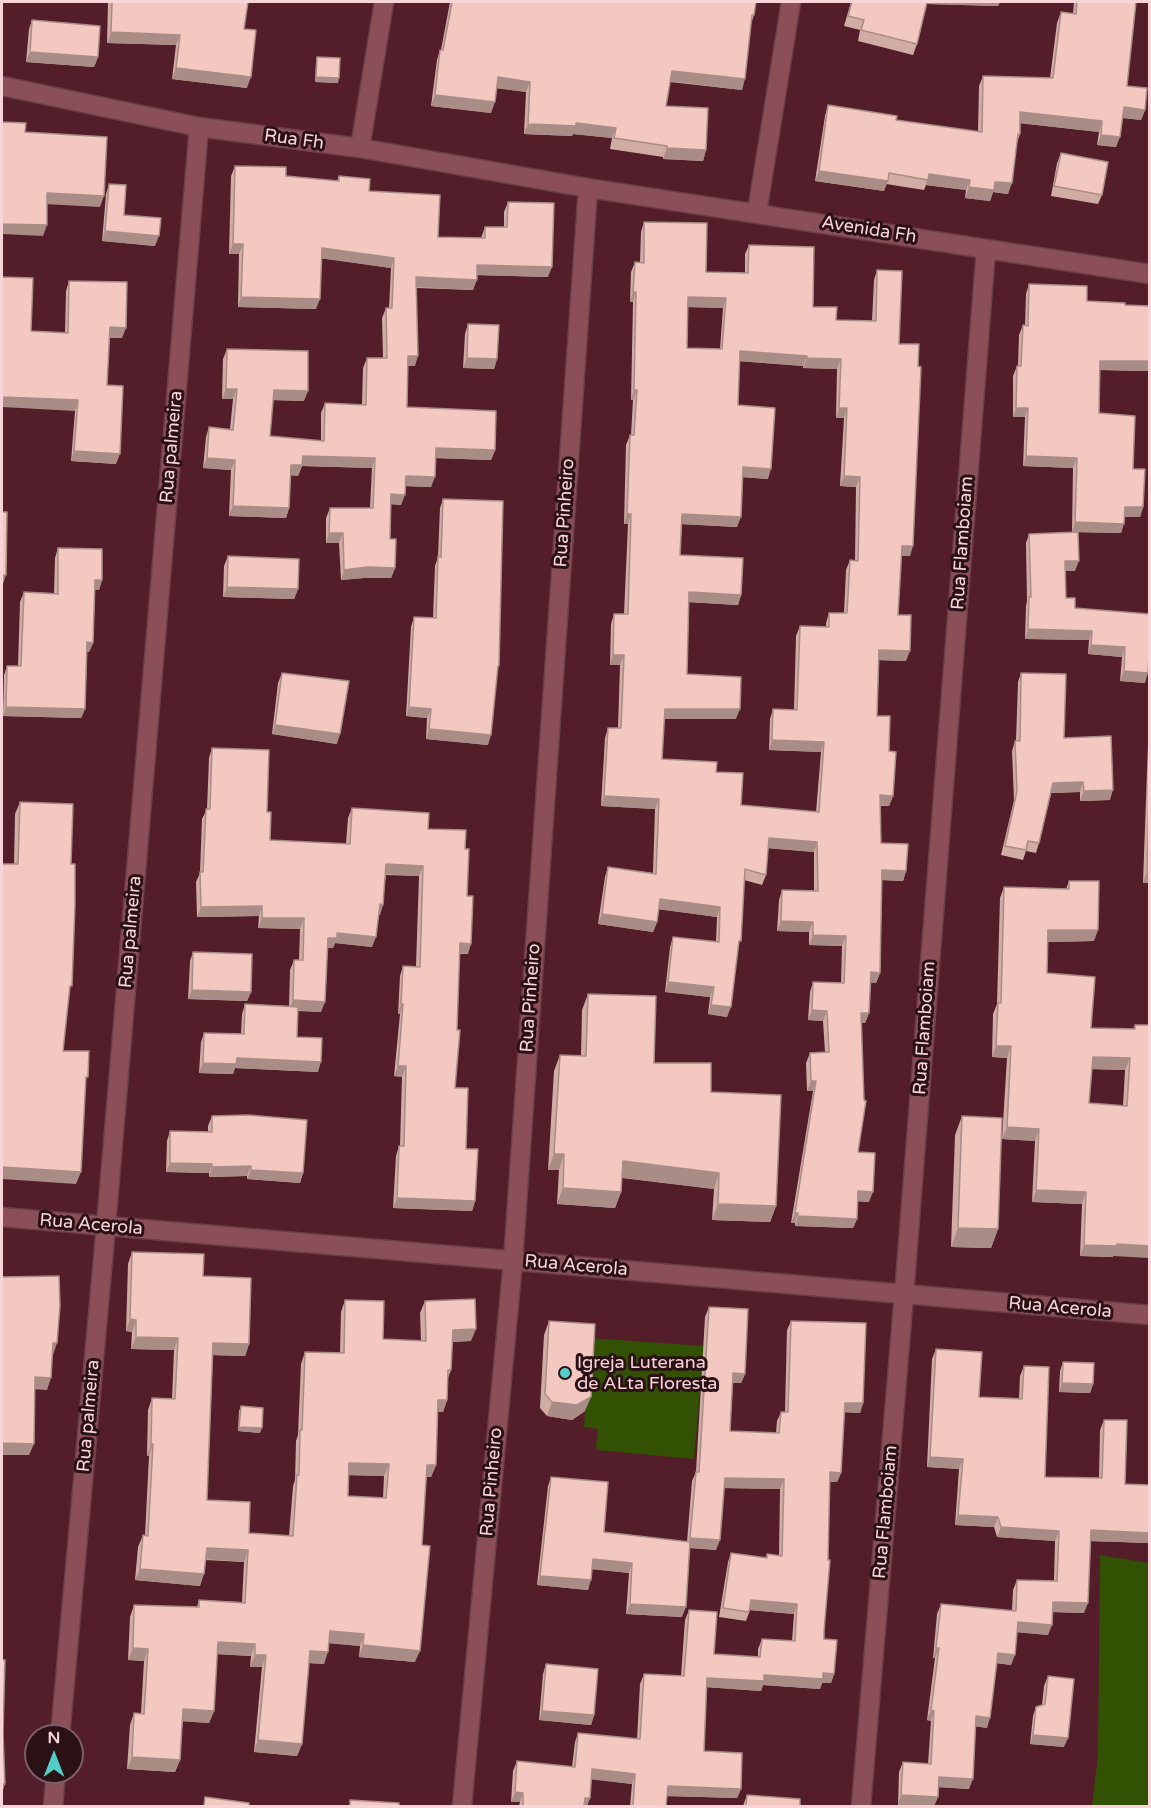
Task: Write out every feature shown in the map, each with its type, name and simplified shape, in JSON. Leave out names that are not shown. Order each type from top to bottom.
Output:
[{"type":"street","points":[[360,148],[384,2]]},
{"type":"street","points":[[757,212],[791,2]]},
{"type":"street","name":"Rua Fh","points":[[2,86],[199,127],[360,148],[588,188]]},
{"type":"street","name":"Rua palmeira","points":[[61,1724],[106,1226],[199,127]]},
{"type":"street","name":"Avenida Fh","points":[[588,188],[757,212],[986,249],[1149,269]]},
{"type":"street","name":"Rua Pinheiro","points":[[462,1806],[513,1261],[588,188]]},
{"type":"street","name":"Rua Flamboiam","points":[[861,1806],[904,1295],[986,249]]},
{"type":"street","name":"Rua Acerola","points":[[2,1217],[1149,1315]]},
{"type":"street","points":[[53,1806],[55,1784]]},
{"type":"green space","points":[[590,1338],[704,1346],[694,1459],[596,1450],[598,1429],[584,1427]]},
{"type":"green space","points":[[1100,1555],[1149,1563],[1149,1806],[1092,1806],[1098,1756]]},
{"type":"building","points":[[112,2],[248,2],[244,29],[256,30],[251,77],[176,68],[180,35],[111,32]]},
{"type":"building","points":[[452,2],[756,2],[754,15],[752,15],[745,79],[672,71],[666,106],[708,108],[706,150],[667,148],[667,146],[614,138],[616,128],[576,123],[576,126],[528,124],[530,82],[498,77],[495,102],[435,95],[440,50],[443,50]]},
{"type":"building","points":[[852,2],[927,2],[917,44],[861,30],[864,20],[848,16]]},
{"type":"building","points":[[1077,2],[1136,2],[1127,86],[1147,88],[1145,110],[1124,107],[1120,137],[1101,135],[1102,121],[1020,112],[1020,134],[1018,134],[1012,183],[995,182],[994,190],[969,187],[970,180],[929,174],[928,180],[889,173],[888,181],[819,171],[828,105],[897,116],[896,120],[982,132],[983,76],[1053,78],[1061,12],[1076,14]]},
{"type":"building","points":[[32,20],[100,26],[98,57],[30,52]]},
{"type":"building","points":[[317,57],[340,58],[339,78],[316,77]]},
{"type":"building","points":[[2,122],[26,123],[25,132],[107,137],[104,196],[47,193],[47,225],[2,224]]},
{"type":"building","points":[[1061,153],[1108,162],[1102,195],[1054,186]]},
{"type":"building","points":[[235,166],[286,167],[286,176],[339,181],[339,176],[370,179],[369,191],[440,195],[438,237],[485,238],[485,227],[507,227],[508,202],[554,203],[552,267],[477,265],[477,280],[416,277],[418,356],[408,356],[407,407],[496,411],[495,450],[436,448],[435,477],[406,476],[405,495],[391,494],[390,539],[396,539],[395,568],[368,567],[344,570],[343,533],[329,533],[330,508],[373,508],[375,458],[303,456],[302,465],[291,465],[289,508],[233,506],[235,460],[207,458],[209,427],[233,430],[237,389],[226,389],[227,349],[308,351],[308,391],[274,390],[270,436],[324,441],[325,403],[366,405],[367,358],[387,358],[386,308],[392,308],[394,258],[322,248],[320,299],[241,297],[243,244],[233,244]]},
{"type":"building","points":[[109,184],[126,185],[124,215],[161,218],[159,236],[105,231]]},
{"type":"building","points":[[644,222],[707,223],[706,272],[748,273],[749,245],[814,247],[813,307],[837,307],[836,320],[876,321],[877,270],[902,271],[899,344],[919,344],[918,366],[921,367],[913,546],[902,546],[898,615],[911,615],[910,651],[879,650],[877,716],[890,716],[889,751],[896,752],[893,796],[880,795],[881,843],[908,844],[906,871],[882,870],[880,973],[871,972],[869,1013],[861,1013],[864,1100],[866,1101],[858,1152],[875,1153],[873,1192],[858,1191],[857,1219],[798,1216],[798,1213],[795,1213],[816,1081],[811,1081],[810,1053],[829,1052],[827,1011],[812,1010],[813,982],[844,983],[846,936],[813,935],[813,922],[781,921],[782,890],[818,891],[817,842],[769,838],[766,875],[745,869],[741,941],[739,941],[731,1007],[711,1005],[714,987],[668,982],[673,937],[719,942],[720,907],[660,899],[657,922],[602,914],[608,867],[656,874],[659,799],[604,796],[608,728],[621,728],[624,655],[613,655],[614,614],[628,614],[631,514],[627,514],[630,435],[634,435],[637,390],[634,390],[636,292],[633,292],[635,262],[644,263]],"holes":[[[688,297],[726,298],[722,349],[687,348]],[[740,351],[841,359],[839,408],[847,408],[844,476],[860,477],[858,561],[850,560],[847,613],[829,613],[829,627],[800,626],[797,710],[773,709],[772,740],[824,742],[819,812],[741,805],[743,773],[716,772],[717,762],[662,759],[665,709],[740,709],[741,677],[687,674],[689,592],[741,595],[743,558],[680,555],[682,514],[741,517],[743,467],[771,469],[775,408],[738,405]]]},
{"type":"building","points":[[2,277],[33,278],[31,331],[68,333],[69,281],[127,282],[126,328],[110,327],[107,385],[123,386],[120,454],[74,451],[78,400],[2,397]]},
{"type":"building","points":[[1029,284],[1087,286],[1087,301],[1149,306],[1149,361],[1100,361],[1099,413],[1135,416],[1133,469],[1145,469],[1143,507],[1125,507],[1124,524],[1075,522],[1077,458],[1026,456],[1028,408],[1016,408],[1017,366],[1021,366],[1023,325],[1028,326]]},
{"type":"building","points":[[468,324],[499,325],[497,359],[467,358]]},
{"type":"building","points":[[443,499],[503,501],[499,666],[491,735],[429,729],[431,709],[409,707],[414,617],[436,618]]},
{"type":"building","points":[[2,512],[7,512],[6,575],[2,575]]},
{"type":"building","points":[[1078,532],[1079,561],[1065,561],[1066,598],[1075,598],[1075,608],[1149,614],[1148,673],[1124,671],[1125,647],[1091,645],[1092,631],[1028,629],[1029,597],[1031,597],[1029,534]]},
{"type":"building","points":[[58,548],[102,549],[102,580],[95,580],[93,643],[87,642],[85,709],[6,707],[7,666],[21,666],[24,592],[58,594]]},
{"type":"building","points":[[228,556],[299,559],[298,589],[227,587]]},
{"type":"building","points":[[282,673],[349,681],[340,734],[275,725]]},
{"type":"building","points":[[1021,673],[1066,674],[1064,738],[1111,736],[1113,790],[1084,791],[1083,782],[1053,783],[1039,843],[1028,841],[1026,850],[1005,846],[1017,791],[1015,741],[1020,741]]},
{"type":"building","points":[[212,748],[269,750],[267,812],[271,812],[270,840],[350,844],[352,808],[429,813],[428,829],[466,830],[465,849],[469,849],[467,896],[473,896],[471,944],[460,943],[457,1030],[460,1030],[455,1088],[468,1088],[466,1149],[478,1149],[475,1201],[397,1198],[399,1146],[404,1146],[406,1066],[398,1066],[403,1004],[401,1004],[403,966],[420,967],[423,866],[386,864],[383,905],[380,904],[376,937],[337,933],[337,938],[328,938],[325,1002],[293,1000],[294,960],[303,960],[304,918],[262,918],[262,906],[201,907],[200,872],[203,872],[206,809],[210,809]]},
{"type":"building","points":[[1149,800],[1149,871],[1147,871]]},
{"type":"building","points":[[20,802],[73,804],[71,864],[75,864],[75,904],[72,986],[70,986],[63,1051],[89,1051],[81,1172],[2,1167],[2,864],[18,864]]},
{"type":"building","points":[[1069,881],[1099,881],[1098,930],[1048,930],[1047,973],[1095,977],[1091,1028],[1135,1029],[1135,1025],[1149,1025],[1149,1246],[1084,1245],[1086,1192],[1036,1190],[1039,1129],[1007,1127],[1011,1046],[996,1046],[998,1003],[1001,1003],[1004,887],[1069,889]],"holes":[[[1093,1057],[1130,1058],[1127,1106],[1089,1103]]]},
{"type":"building","points":[[193,952],[252,954],[251,992],[192,990]]},
{"type":"building","points":[[588,994],[656,996],[654,1063],[711,1063],[711,1092],[781,1095],[776,1206],[718,1204],[719,1173],[623,1161],[621,1192],[563,1188],[564,1154],[554,1154],[560,1055],[586,1056]]},
{"type":"building","points":[[245,1004],[298,1007],[297,1037],[322,1038],[321,1062],[237,1058],[236,1064],[203,1063],[204,1033],[244,1034]]},
{"type":"building","points":[[248,1115],[307,1120],[303,1173],[251,1170],[251,1166],[212,1167],[212,1164],[170,1163],[170,1131],[212,1132],[212,1116]]},
{"type":"building","points":[[962,1116],[1002,1118],[998,1229],[958,1228]]},
{"type":"building","points":[[132,1252],[204,1254],[203,1276],[251,1278],[249,1344],[213,1343],[207,1500],[250,1502],[249,1533],[293,1536],[297,1475],[299,1475],[300,1430],[302,1430],[305,1352],[344,1353],[345,1300],[384,1301],[383,1339],[426,1341],[425,1301],[475,1299],[476,1329],[453,1330],[447,1400],[438,1400],[436,1465],[427,1465],[422,1545],[430,1546],[420,1651],[363,1645],[364,1634],[330,1631],[328,1652],[310,1651],[302,1744],[258,1740],[266,1655],[255,1655],[255,1644],[218,1642],[214,1711],[183,1709],[180,1760],[132,1757],[134,1713],[144,1714],[148,1649],[133,1648],[134,1605],[199,1607],[199,1600],[245,1603],[248,1550],[207,1548],[204,1574],[140,1569],[143,1535],[148,1536],[153,1444],[151,1444],[152,1398],[175,1399],[178,1338],[136,1337],[136,1320],[130,1319]],"holes":[[[349,1463],[389,1464],[386,1498],[348,1496]]]},
{"type":"building","points":[[59,1276],[60,1305],[57,1343],[53,1343],[51,1378],[35,1377],[34,1444],[2,1443],[2,1277]]},
{"type":"building","points":[[709,1307],[748,1309],[745,1374],[733,1373],[730,1431],[779,1433],[781,1412],[788,1412],[791,1321],[866,1323],[863,1403],[845,1403],[841,1473],[830,1472],[828,1560],[830,1560],[824,1639],[837,1640],[834,1674],[823,1673],[823,1679],[764,1675],[764,1681],[707,1678],[704,1751],[742,1753],[741,1789],[668,1786],[666,1806],[633,1806],[635,1774],[592,1769],[590,1798],[585,1798],[584,1806],[523,1806],[523,1793],[515,1792],[517,1761],[575,1767],[578,1733],[640,1739],[644,1674],[684,1676],[689,1610],[717,1612],[714,1654],[760,1657],[762,1639],[795,1641],[797,1604],[751,1600],[749,1612],[723,1608],[731,1553],[767,1558],[767,1554],[782,1556],[784,1479],[725,1478],[720,1540],[690,1538],[696,1472],[699,1472]]},
{"type":"building","name":"Igreja Luterana de ALta Floresta","points":[[549,1321],[595,1324],[591,1397],[577,1405],[552,1402],[545,1394]]},
{"type":"building","points":[[936,1349],[982,1352],[979,1397],[1022,1399],[1024,1366],[1049,1367],[1045,1477],[1102,1478],[1104,1420],[1127,1420],[1125,1484],[1149,1485],[1149,1533],[1091,1530],[1088,1603],[1053,1602],[1052,1625],[1018,1622],[1015,1655],[998,1653],[990,1718],[976,1716],[973,1779],[939,1777],[938,1797],[901,1795],[903,1762],[931,1764],[934,1711],[931,1710],[939,1648],[936,1648],[941,1604],[1016,1611],[1017,1580],[1057,1581],[1059,1531],[1001,1527],[998,1517],[958,1515],[963,1459],[930,1457]]},
{"type":"building","points":[[1063,1362],[1094,1363],[1093,1384],[1062,1383]]},
{"type":"building","points":[[241,1406],[263,1408],[262,1428],[239,1427]]},
{"type":"building","points":[[551,1477],[608,1482],[604,1532],[690,1542],[686,1607],[630,1604],[632,1563],[593,1559],[591,1580],[540,1576]]},
{"type":"building","points":[[2,1660],[5,1660],[3,1733],[5,1784],[2,1784]]},
{"type":"building","points":[[546,1664],[598,1669],[594,1715],[542,1711]]},
{"type":"building","points":[[1048,1676],[1074,1679],[1068,1738],[1033,1735],[1036,1707],[1045,1704]]},
{"type":"building","points":[[747,1795],[800,1799],[800,1806],[746,1806]]},
{"type":"building","points":[[205,1797],[249,1803],[249,1806],[204,1806]]},
{"type":"building","points":[[350,1800],[399,1803],[399,1806],[350,1806]]},
{"type":"place","name":"Igreja Luterana de ALta Floresta","points":[[565,1373]]}]
